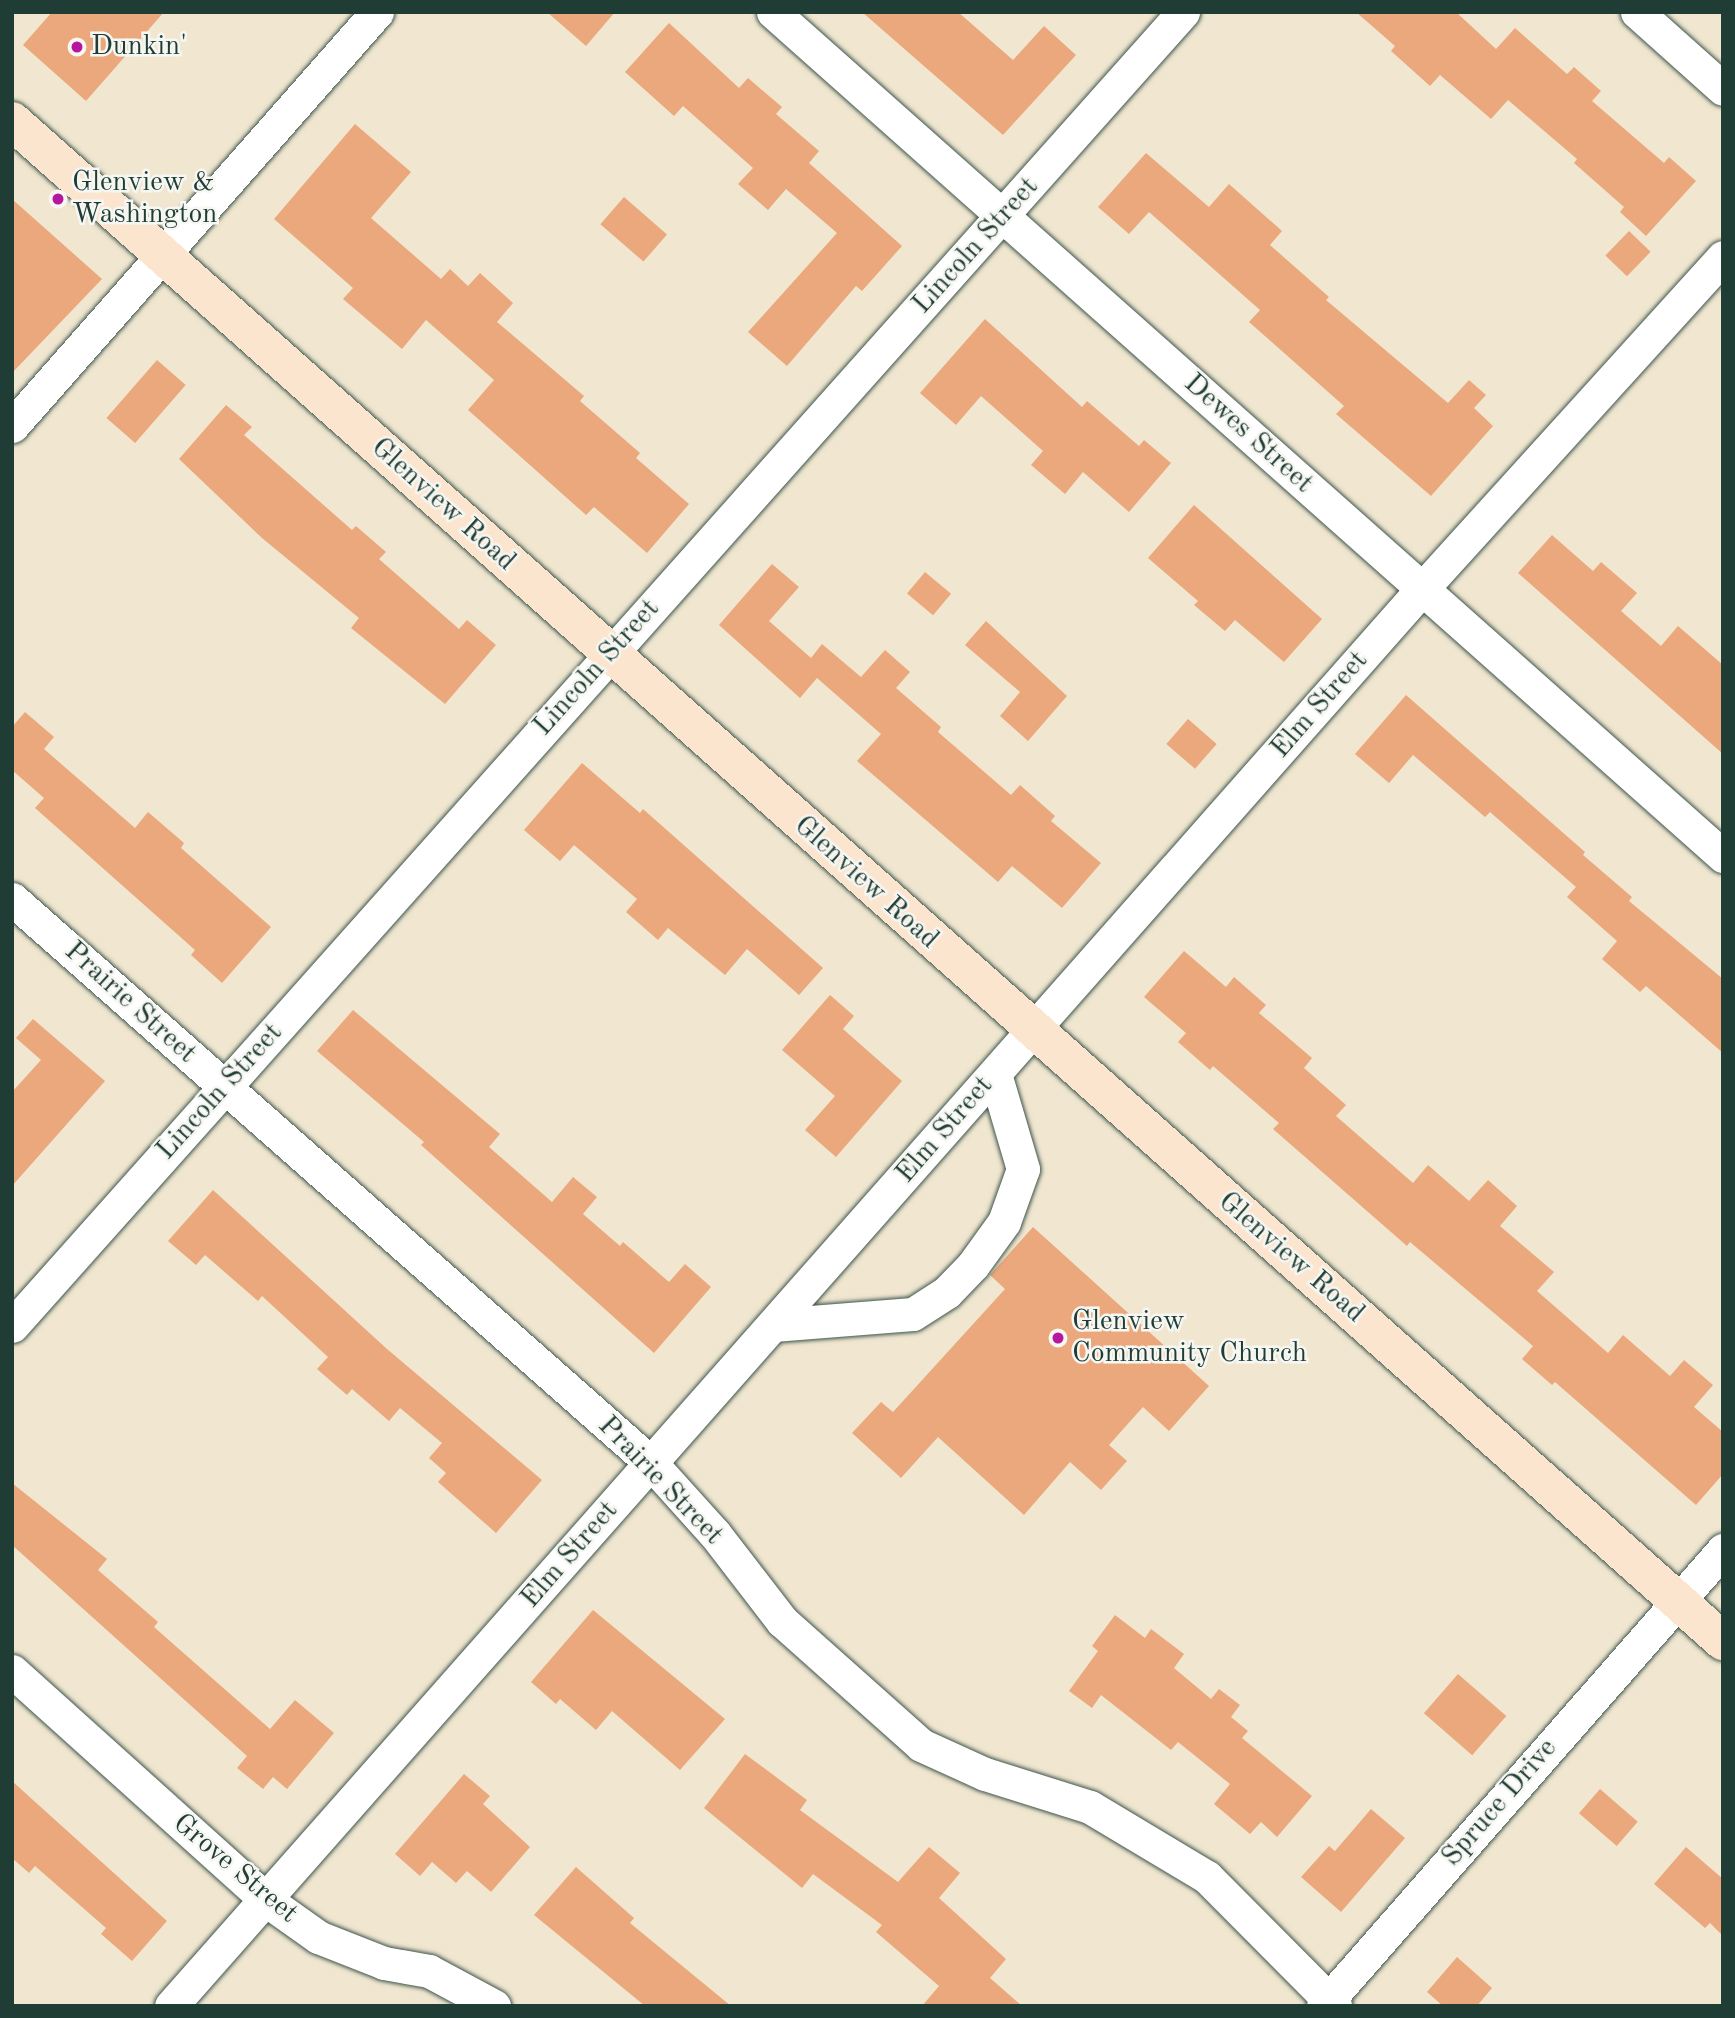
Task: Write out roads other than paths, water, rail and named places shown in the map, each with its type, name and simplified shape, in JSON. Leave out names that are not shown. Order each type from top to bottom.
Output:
[{"type":"main road","name":"Glenview Road","points":[[12,121],[1032,1031],[1723,1641]]},
{"type":"street","points":[[12,426],[377,12]]},
{"type":"street","name":"Dewes Street","points":[[773,12],[1723,856]]},
{"type":"street","name":"Lincoln Street","points":[[12,1326],[1183,12]]},
{"type":"street","points":[[1637,12],[1723,89]]},
{"type":"street","name":"Elm Street","points":[[171,2006],[1422,589],[1723,257]]},
{"type":"street","name":"Prairie Street","points":[[12,899],[651,1463],[715,1534],[782,1621],[921,1745],[985,1774],[1090,1807],[1207,1877],[1329,2003]]},
{"type":"street","points":[[773,1325],[913,1314],[947,1292],[973,1265],[1004,1222],[1023,1169],[995,1073]]},
{"type":"street","name":"Spruce Drive","points":[[1329,2003],[1723,1550]]},
{"type":"street","name":"Grove Street","points":[[12,1671],[266,1900],[318,1937],[384,1963],[429,1971],[494,2006]]},
{"type":"place","name":"Dunkin'","points":[[77,47]]},
{"type":"place","name":"Glenview & Washington","points":[[58,199]]},
{"type":"place","name":"Glenview Community Church","points":[[1058,1338]]}]
